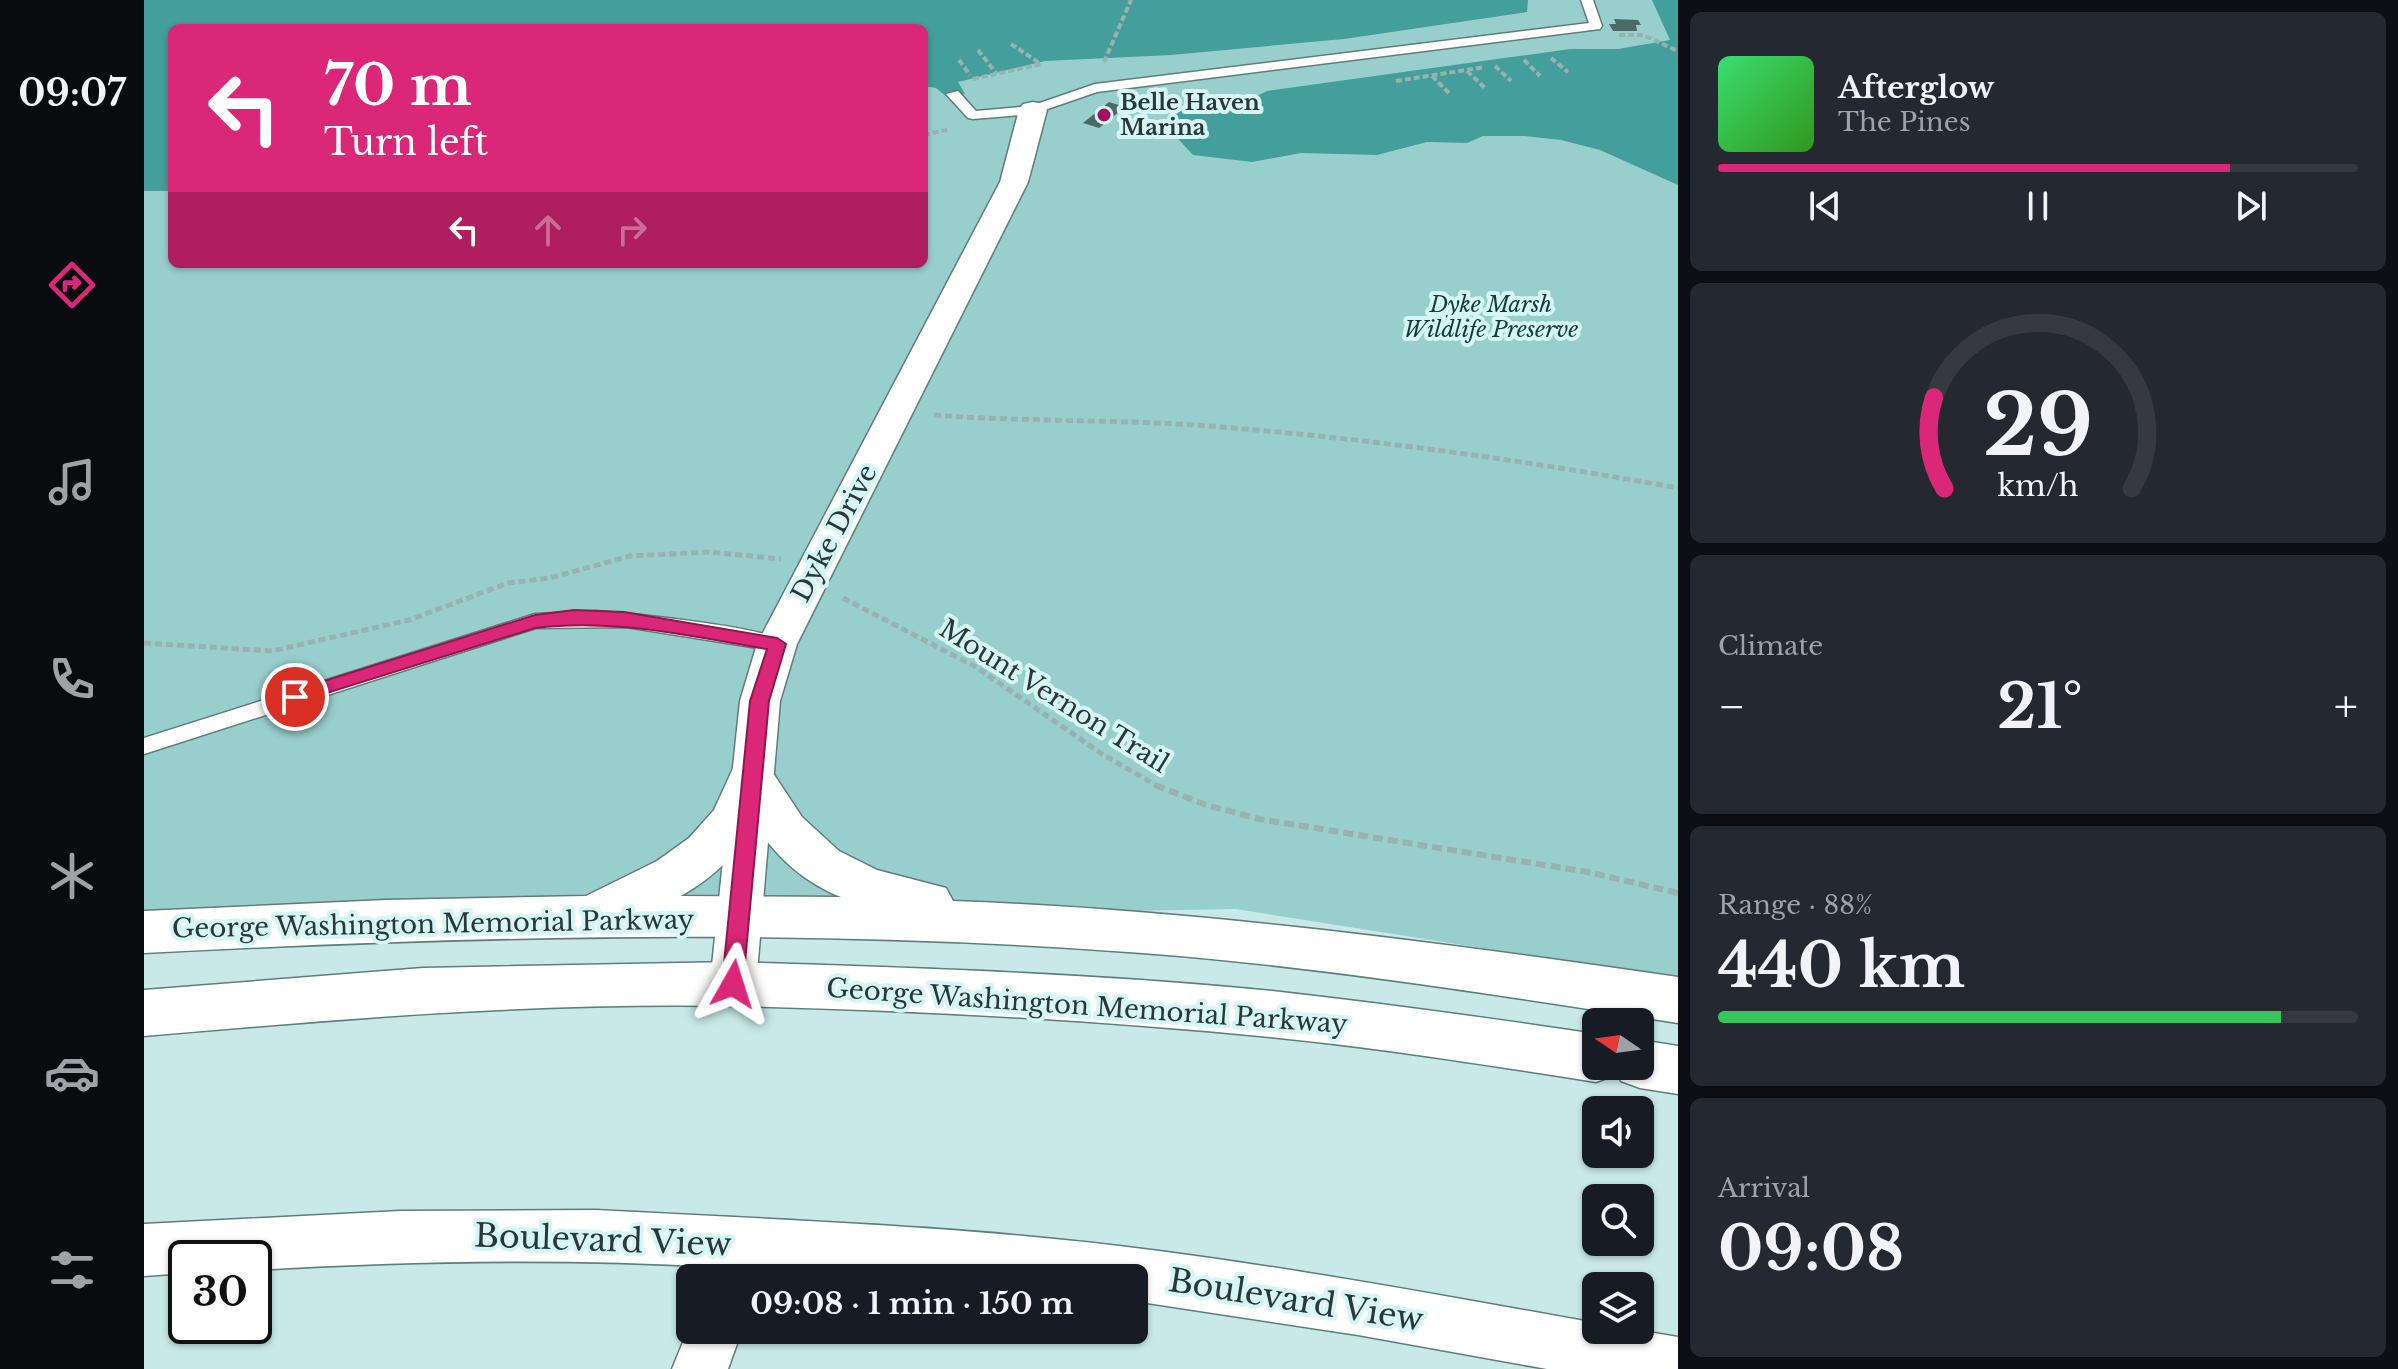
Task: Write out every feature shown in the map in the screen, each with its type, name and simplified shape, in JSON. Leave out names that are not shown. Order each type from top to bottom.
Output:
[{"type":"main road","points":[[590,915],[670,878],[704,853],[730,824],[751,777]]},
{"type":"main road","points":[[751,777],[779,827],[827,869],[861,885],[901,897],[1044,926]]},
{"type":"main road","name":"George Washington Memorial Parkway","points":[[144,932],[590,915],[943,921],[1260,943],[1678,1000]]},
{"type":"main road","name":"George Washington Memorial Parkway","points":[[144,1013],[423,990],[733,984],[968,993],[1269,1014],[1582,1056]]},
{"type":"main road","points":[[1654,1066],[1678,1070]]},
{"type":"street","name":"Dyke Drive","points":[[733,984],[760,701],[777,644],[1014,182],[1033,110]]},
{"type":"street","name":"Boulevard View","points":[[144,1250],[400,1236],[596,1235],[746,1261],[941,1254],[1158,1277],[1358,1308],[1678,1365]]},
{"type":"street","points":[[700,1369],[710,1344]]},
{"type":"lane","points":[[953,94],[973,115],[1033,110],[1095,88],[1596,26],[1587,0]]},
{"type":"lane","points":[[144,746],[535,621],[574,617],[624,618],[777,644]]},
{"type":"path","points":[[1103,63],[1131,0]]},
{"type":"path","points":[[1596,26],[1613,35],[1643,35],[1678,51]]},
{"type":"path","points":[[973,115],[975,103],[961,82],[1042,64],[1011,44]]},
{"type":"path","points":[[978,50],[996,74]]},
{"type":"path","points":[[1396,81],[1553,58],[1568,72]]},
{"type":"path","points":[[959,60],[961,67],[974,79]]},
{"type":"path","points":[[1525,62],[1540,76]]},
{"type":"path","points":[[1495,66],[1511,81]]},
{"type":"path","points":[[1467,71],[1485,88]]},
{"type":"path","points":[[1432,76],[1450,94]]},
{"type":"path","points":[[897,411],[997,421],[1205,426],[1528,462],[1678,488]]},
{"type":"path","name":"Mount Vernon Trail","points":[[144,643],[272,651],[409,620],[508,583],[550,578],[630,556],[709,552],[782,559],[840,596],[994,678],[1117,764],[1172,793],[1280,823],[1556,867],[1678,893]]},
{"type":"green space","name":"Dyke Marsh Wildlife Preserve","points":[[953,0],[1678,0],[1678,979],[1236,909],[740,918],[144,941],[144,189],[168,186],[168,268],[928,268],[928,24]]},
{"type":"shaded area","points":[[144,0],[1528,0],[1527,12],[1344,39],[1171,55],[1045,61],[958,82],[965,94],[948,98],[936,88],[928,87],[928,24],[168,24],[168,191],[144,191]]},
{"type":"shaded area","points":[[1652,0],[1678,0],[1678,185],[1600,150],[1561,140],[1483,136],[1467,143],[1427,142],[1377,155],[1301,153],[1252,162],[1193,155],[1170,130],[1170,117],[1178,112],[1236,105],[1267,91],[1570,49],[1618,49],[1670,40]]},
{"type":"building","points":[[1614,19],[1638,20],[1641,25],[1636,25],[1637,31],[1613,31],[1609,24],[1616,24]]},
{"type":"building","name":"Belle Haven Marina","points":[[1109,102],[1125,107],[1099,128],[1083,123]]},
{"type":"place","name":"Belle Haven Marina","points":[[1104,115]]},
{"type":"route","points":[[295,697],[535,621],[574,617],[624,618],[777,644],[760,701],[733,984]]}]
